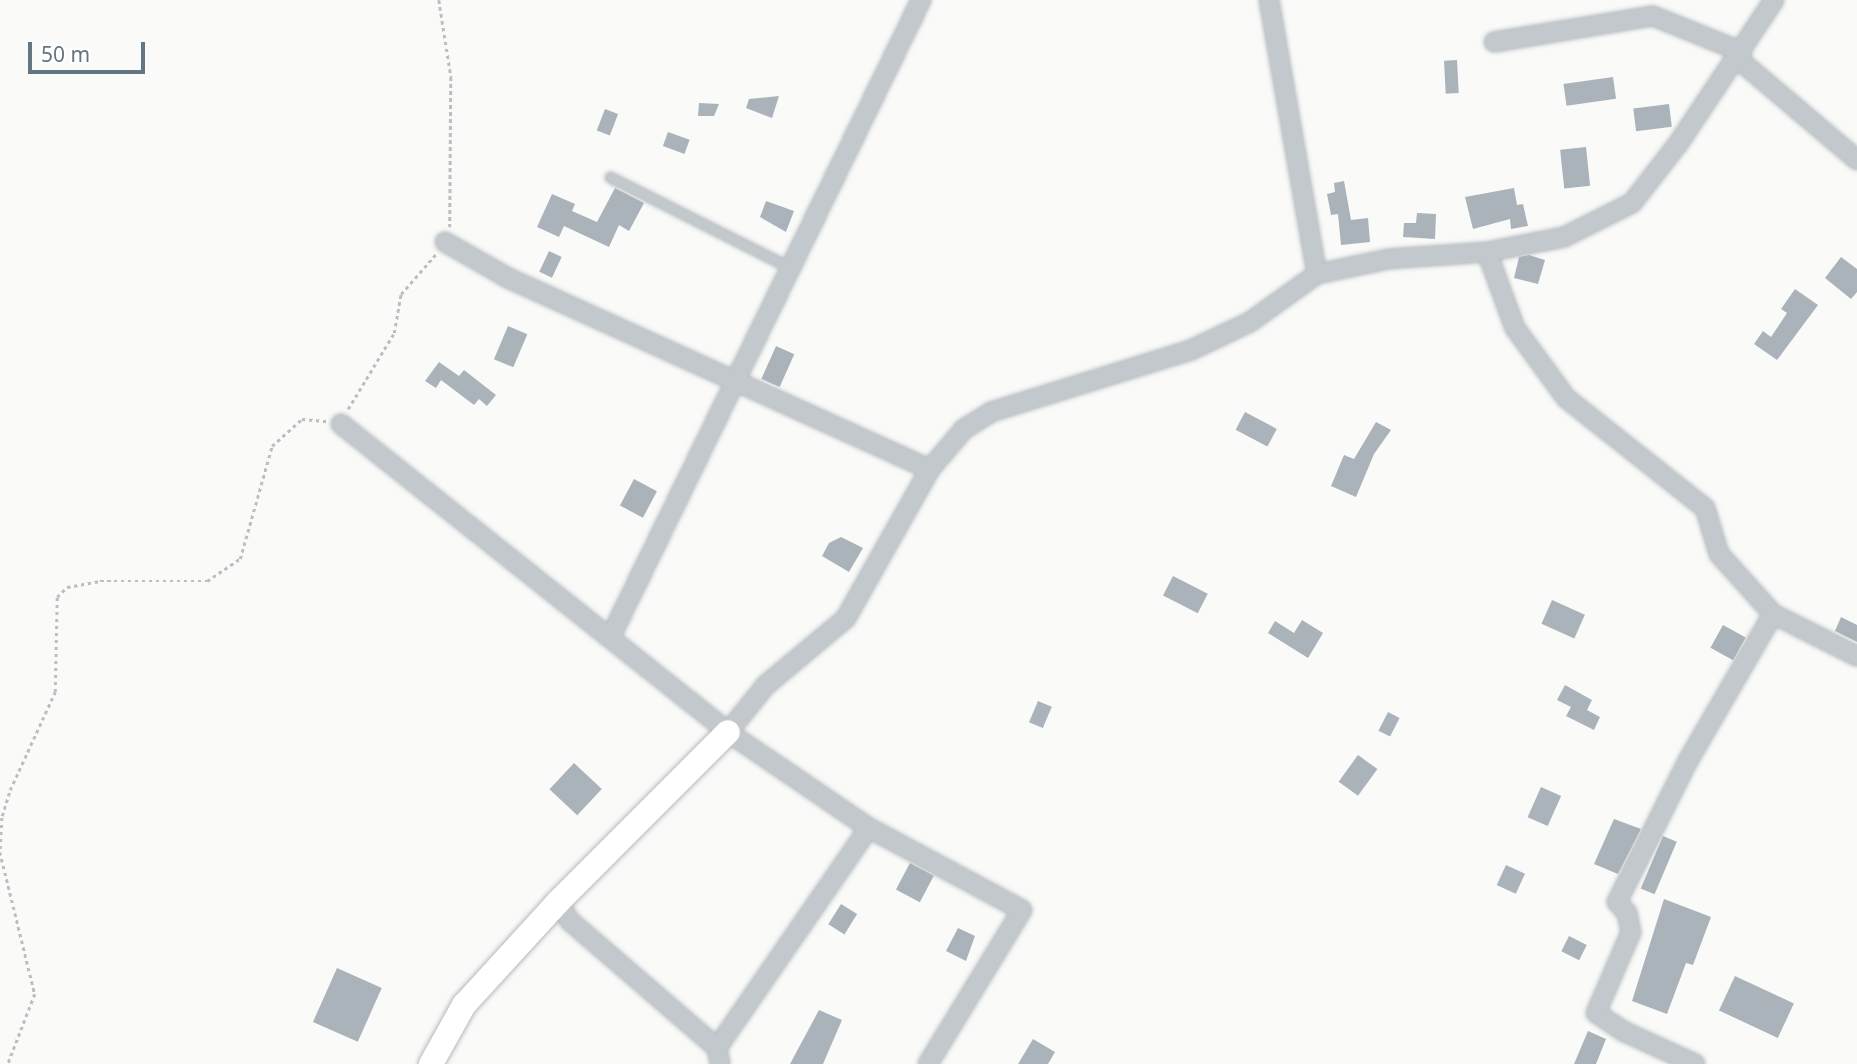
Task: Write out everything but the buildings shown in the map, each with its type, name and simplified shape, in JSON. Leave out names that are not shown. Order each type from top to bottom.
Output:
[{"type":"street","points":[[611,636],[921,0]]},
{"type":"street","points":[[1269,0],[1317,274]]},
{"type":"street","points":[[431,1064],[464,1004],[558,902],[728,732],[766,685],[846,618],[930,470],[964,429],[991,412],[1191,349],[1250,321],[1317,274],[1388,259],[1487,252],[1564,237],[1632,203],[1740,56],[1774,0]]},
{"type":"street","points":[[1494,42],[1653,16],[1740,56],[1857,160]]},
{"type":"street","points":[[445,242],[508,278],[930,470]]},
{"type":"street","points":[[1487,252],[1515,328],[1566,398],[1705,508],[1719,554],[1773,614],[1857,656]]},
{"type":"street","points":[[341,424],[611,636],[728,732],[869,828],[1022,911],[928,1064]]},
{"type":"street","points":[[1695,1064],[1623,1031],[1596,1013],[1631,932],[1627,913],[1617,902],[1689,759],[1773,614]]},
{"type":"street","points":[[558,902],[570,921],[718,1056],[869,828]]},
{"type":"lane","points":[[610,177],[789,267]]},
{"type":"path","points":[[8,1064],[35,994],[0,850],[2,816],[10,790],[55,692],[57,597],[66,587],[100,581],[207,581],[240,559],[272,446],[302,419],[341,424],[394,333],[401,294],[445,242],[450,229],[451,77],[439,0]]}]
